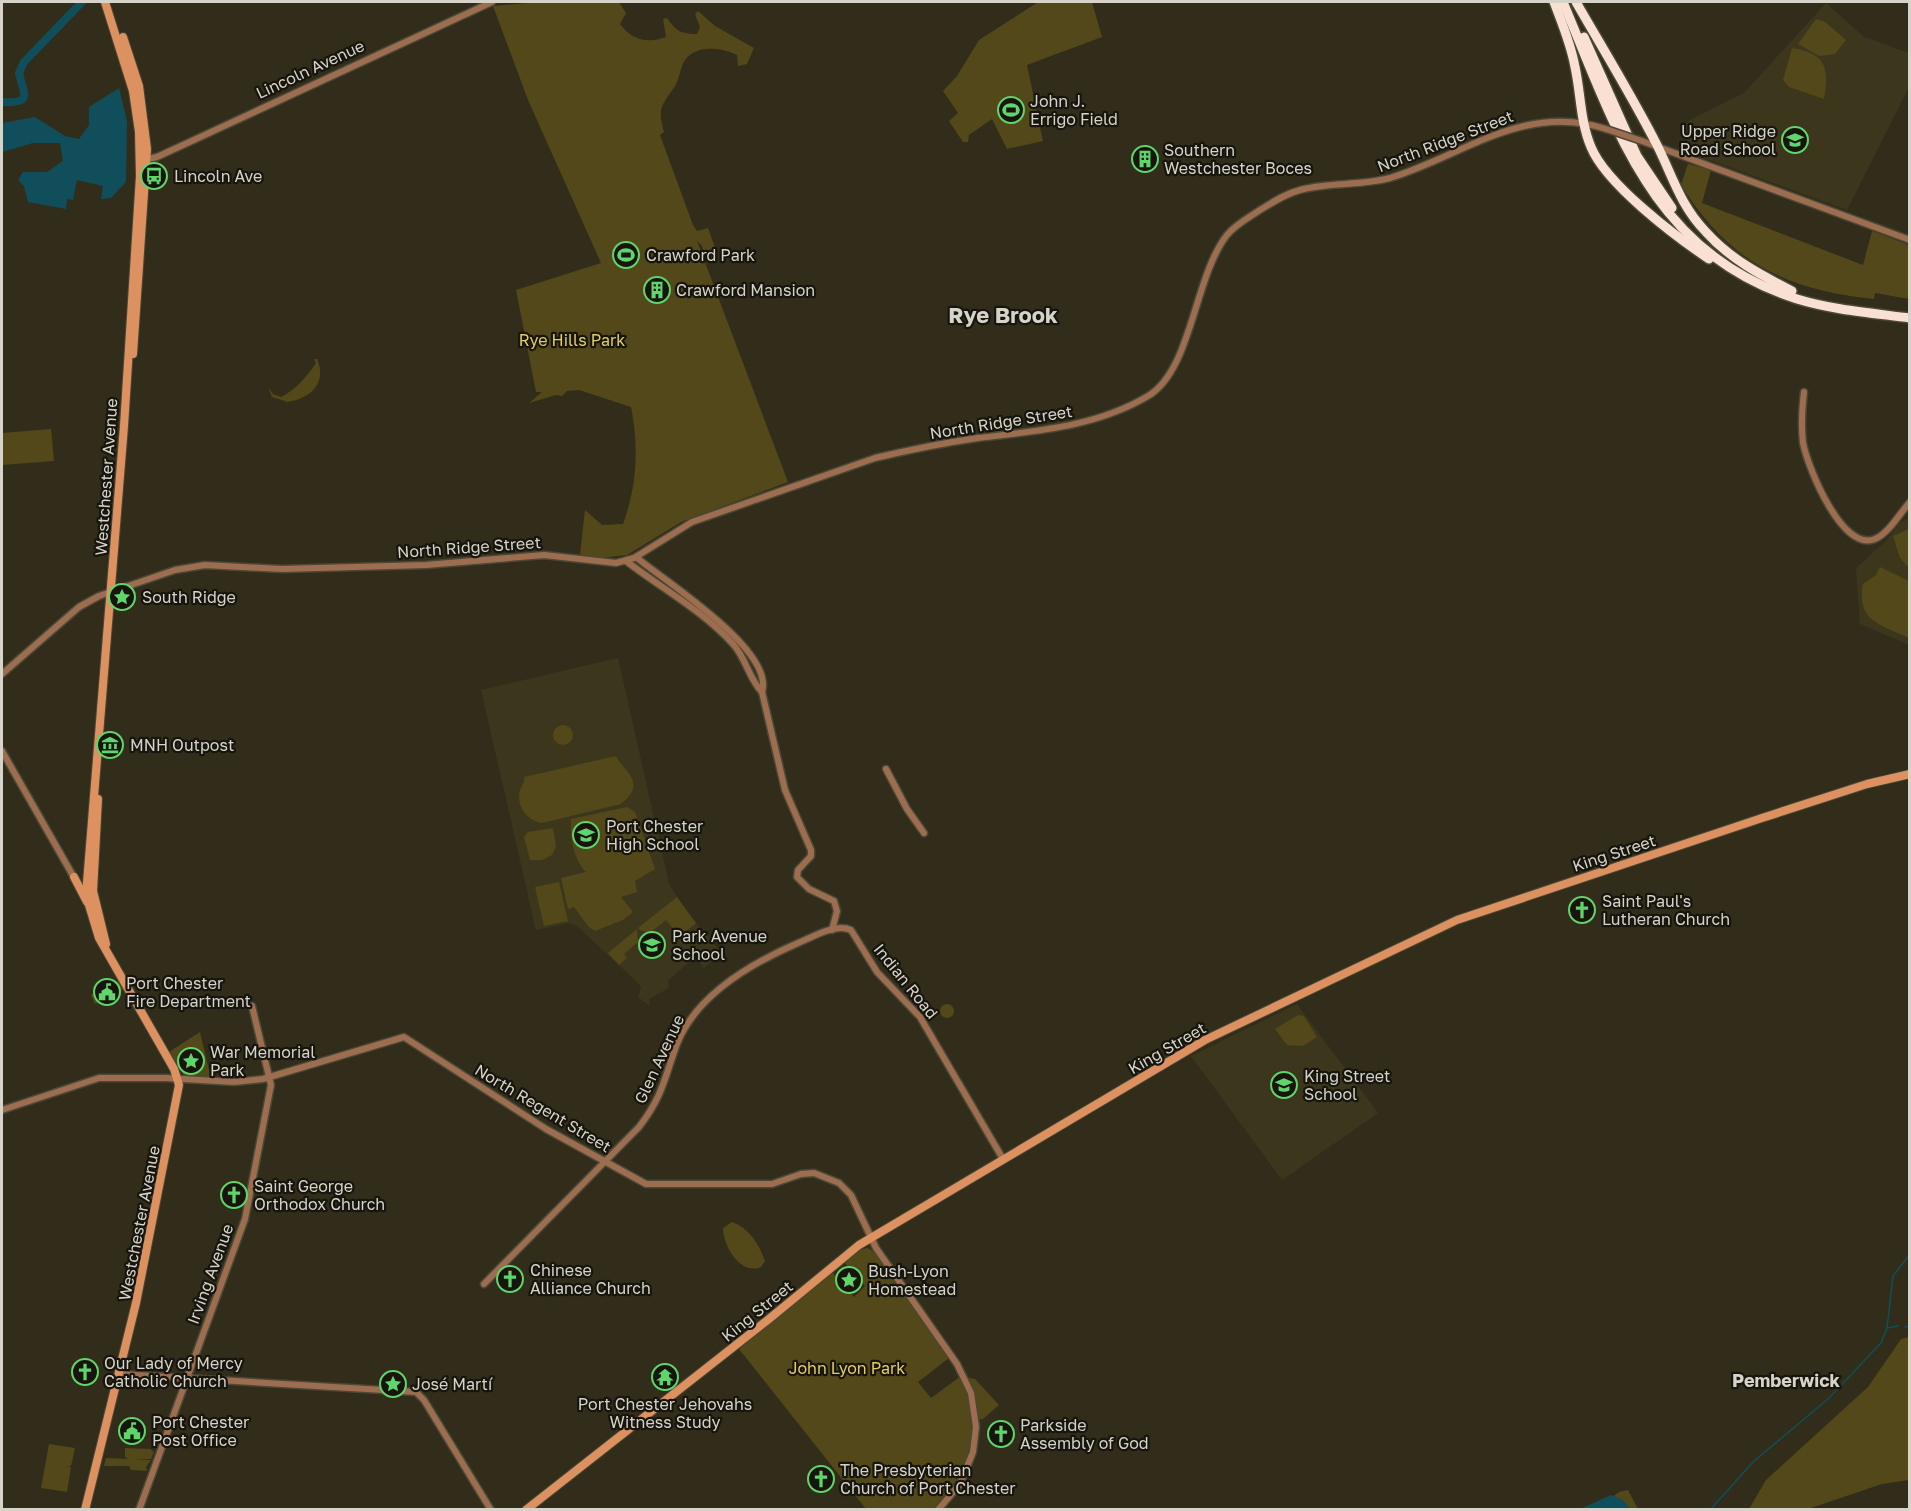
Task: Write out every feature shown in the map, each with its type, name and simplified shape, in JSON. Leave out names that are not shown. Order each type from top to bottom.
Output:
[{"type":"highway","points":[[1554,2],[1574,59],[1582,123],[1593,152],[1604,169],[1673,232],[1739,277],[1765,290],[1830,302],[1910,312]]},
{"type":"highway","points":[[1563,2],[1628,155],[1653,195],[1684,230],[1720,260],[1754,281],[1835,308],[1910,318]]},
{"type":"highway","points":[[1569,2],[1637,156],[1666,202],[1693,231],[1730,260],[1791,294]]},
{"type":"highway","points":[[1576,2],[1658,146],[1679,196],[1705,232],[1742,264],[1791,294]]},
{"type":"main road","name":"Westchester Avenue","points":[[105,2],[130,79],[144,160]]},
{"type":"main road","name":"Westchester Avenue","points":[[85,1509],[119,1374],[179,1093],[174,1069],[93,926],[87,903],[113,591],[144,160],[145,117],[140,86],[110,2]]},
{"type":"main road","name":"King Street","points":[[526,1509],[870,1238],[1206,1040],[1457,920],[1762,818],[1880,780],[1910,774]]},
{"type":"main road","points":[[74,877],[87,903]]},
{"type":"main road","name":"Westchester Avenue","points":[[88,882],[109,954]]},
{"type":"street","name":"Lincoln Avenue","points":[[144,160],[157,157],[492,2]]},
{"type":"street","name":"North Ridge Street","points":[[2,674],[79,607],[113,591],[160,574],[205,565],[308,569],[446,564],[544,555],[607,563],[626,561],[692,522],[875,458],[905,450],[1062,429],[1122,408],[1148,396],[1168,377],[1190,324],[1207,271],[1223,242],[1242,221],[1278,198],[1311,187],[1369,183],[1391,177],[1509,128],[1543,122],[1582,123],[1606,129],[1658,146],[1910,240]]},
{"type":"street","points":[[1804,392],[1802,422],[1807,457],[1824,494],[1847,531],[1865,541],[1876,538],[1910,502]]},
{"type":"street","points":[[636,557],[734,633],[755,663],[764,686],[762,692]]},
{"type":"street","points":[[626,561],[724,635],[742,656],[762,692],[782,780],[811,853],[798,870],[797,877],[808,889],[834,902],[837,908],[832,930]]},
{"type":"street","points":[[2,752],[74,877],[79,884],[88,882]]},
{"type":"street","points":[[886,769],[904,803],[924,833]]},
{"type":"street","name":"Indian Road","points":[[832,930],[844,928],[851,930],[877,972],[920,1017],[1003,1159]]},
{"type":"street","name":"Glen Avenue","points":[[484,1284],[653,1109],[666,1082],[677,1043],[688,1023],[703,1005],[730,982],[766,959],[832,930]]},
{"type":"street","name":"Irving Avenue","points":[[139,1509],[245,1219],[271,1085],[252,1006]]},
{"type":"street","name":"North Regent Street","points":[[2,1110],[90,1080],[176,1078],[234,1082],[269,1077],[404,1037],[528,1118],[640,1182],[658,1186],[772,1184],[801,1174],[820,1174],[834,1179],[851,1195],[870,1238],[957,1364],[973,1401],[976,1427],[970,1462],[960,1484],[939,1509]]},
{"type":"street","points":[[119,1374],[416,1392],[424,1400],[491,1509]]},
{"type":"shaded area","points":[[1826,3],[1864,37],[1909,53],[1909,87],[1847,210],[1689,152],[1685,128],[1688,121],[1744,93]]},
{"type":"shaded area","points":[[1909,519],[1909,645],[1860,624],[1856,568],[1886,541],[1899,523]]},
{"type":"shaded area","name":"Port Chester High School","points":[[618,658],[669,884],[686,911],[721,952],[712,957],[713,960],[704,968],[696,959],[687,964],[668,981],[669,988],[649,999],[650,1006],[638,997],[641,988],[638,983],[578,927],[569,923],[536,930],[481,690]]},
{"type":"shaded area","name":"King Street School","points":[[1297,1004],[1378,1113],[1282,1180],[1191,1056]]},
{"type":"green space","name":"Crawford Park","points":[[540,2],[619,2],[626,13],[620,24],[630,34],[646,40],[666,37],[663,19],[667,18],[679,31],[697,34],[700,27],[695,14],[698,11],[715,26],[754,48],[747,64],[738,66],[737,55],[724,51],[710,49],[696,51],[690,55],[683,63],[677,83],[662,107],[664,132],[660,135],[693,225],[697,231],[708,228],[716,250],[715,259],[707,263],[702,246],[697,241],[788,482],[681,522],[627,555],[601,558],[580,555],[585,510],[602,525],[623,524],[628,510],[634,481],[636,451],[631,407],[579,390],[567,391],[562,396],[556,395],[529,403],[542,392],[536,392],[516,290],[601,263],[528,100],[493,6]]},
{"type":"green space","points":[[1038,2],[1092,2],[1102,37],[1027,65],[1043,141],[1007,149],[992,119],[969,135],[968,142],[963,142],[949,121],[958,113],[943,91],[957,76],[979,40]]},
{"type":"green space","points":[[1816,19],[1825,22],[1846,40],[1835,54],[1819,56],[1798,44]]},
{"type":"green space","points":[[1792,48],[1812,54],[1823,64],[1826,79],[1824,99],[1789,87],[1783,80]]},
{"type":"green space","points":[[1688,164],[1711,170],[1702,203],[1863,265],[1872,231],[1909,245],[1909,299],[1875,293],[1874,299],[1842,295],[1813,288],[1762,268],[1740,253],[1699,212],[1681,185]]},
{"type":"green space","points":[[314,359],[317,359],[320,367],[320,375],[319,382],[310,393],[288,402],[272,397],[268,387],[273,394],[281,397],[286,394],[309,373],[316,363]]},
{"type":"green space","points":[[51,429],[54,461],[2,465],[2,433]]},
{"type":"green space","points":[[1909,529],[1909,568],[1900,558],[1893,536]]},
{"type":"green space","points":[[1880,567],[1909,581],[1909,638],[1880,625],[1867,614],[1863,606],[1863,584],[1876,575]]},
{"type":"green space","points":[[559,725],[567,725],[573,731],[573,739],[567,745],[559,745],[553,739],[553,731]]},
{"type":"green space","points":[[616,756],[632,778],[633,783],[629,796],[621,804],[542,823],[531,819],[523,811],[519,796],[524,777]]},
{"type":"green space","points":[[627,807],[635,812],[655,869],[635,881],[637,892],[621,897],[633,912],[623,920],[595,931],[589,927],[574,907],[568,909],[561,878],[586,872],[578,861],[573,847],[571,819]]},
{"type":"green space","points":[[553,828],[556,846],[552,855],[542,860],[530,860],[524,837],[528,832]]},
{"type":"green space","points":[[559,882],[568,921],[544,926],[535,887]]},
{"type":"green space","points":[[677,897],[696,923],[679,937],[666,920],[651,932],[641,931],[638,928]]},
{"type":"green space","points":[[637,929],[638,942],[624,954],[627,958],[619,965],[608,953]]},
{"type":"green space","name":"Port Chester Fire Department","points":[[119,981],[123,990],[95,1004],[91,995]]},
{"type":"green space","points":[[947,1004],[952,1006],[954,1011],[952,1016],[947,1018],[942,1016],[940,1011],[942,1006]]},
{"type":"green space","points":[[1298,1015],[1304,1016],[1317,1037],[1303,1046],[1287,1045],[1275,1029]]},
{"type":"green space","name":"War Memorial Park","points":[[200,1032],[211,1078],[184,1075],[169,1052]]},
{"type":"green space","points":[[732,1222],[748,1232],[760,1249],[765,1261],[761,1267],[753,1269],[746,1267],[729,1250],[723,1228]]},
{"type":"green space","name":"John Lyon Park","points":[[868,1248],[875,1253],[949,1358],[918,1382],[931,1398],[961,1376],[975,1379],[999,1405],[983,1419],[972,1421],[970,1447],[962,1470],[950,1490],[933,1509],[866,1509],[739,1349],[832,1272],[854,1297],[865,1286],[844,1262],[862,1249]]},
{"type":"green space","points":[[1909,1337],[1909,1480],[1882,1484],[1808,1509],[1749,1509],[1766,1480],[1868,1387],[1901,1339]]},
{"type":"green space","points":[[49,1444],[75,1448],[71,1466],[67,1466],[71,1467],[67,1492],[41,1488]]},
{"type":"green space","points":[[125,1448],[150,1449],[154,1452],[151,1459],[132,1459],[151,1460],[146,1467],[147,1471],[131,1470],[129,1466],[104,1466],[106,1458],[128,1459],[125,1457]]},
{"type":"green space","points":[[1628,1490],[1638,1509],[1595,1510],[1619,1492]]},
{"type":"water","points":[[119,88],[127,121],[126,182],[111,198],[101,199],[103,186],[77,180],[73,200],[67,199],[66,209],[28,202],[24,186],[18,180],[23,172],[47,172],[63,161],[60,143],[33,143],[2,152],[2,123],[35,117],[65,136],[79,139],[89,125],[89,107]]},
{"type":"water","points":[[1611,1495],[1623,1500],[1631,1509],[1580,1509]]},
{"type":"waterway","points":[[2,102],[22,100],[24,92],[19,73],[24,62],[82,2]]},
{"type":"waterway","points":[[1710,1510],[1753,1462],[1829,1398],[1881,1343],[1887,1328],[1893,1276],[1910,1254]]},
{"type":"waterway","points":[[1887,1328],[1898,1326]]},
{"type":"waterway","points":[[1905,1327],[1910,1326]]},
{"type":"place","name":"John J. Errigo Field","points":[[1011,110]]},
{"type":"place","name":"Upper Ridge Road School","points":[[1795,140]]},
{"type":"place","name":"Southern Westchester Boces","points":[[1145,159]]},
{"type":"place","name":"Lincoln Ave","points":[[154,176]]},
{"type":"place","name":"Crawford Park","points":[[626,255]]},
{"type":"place","name":"Crawford Mansion","points":[[657,290]]},
{"type":"place","name":"South Ridge","points":[[122,597]]},
{"type":"place","name":"MNH Outpost","points":[[110,745]]},
{"type":"place","name":"Port Chester High School","points":[[586,835]]},
{"type":"place","name":"Saint Paul's Lutheran Church","points":[[1582,910]]},
{"type":"place","name":"Park Avenue School","points":[[652,945]]},
{"type":"place","name":"Port Chester Fire Department","points":[[107,992]]},
{"type":"place","name":"War Memorial Park","points":[[191,1061]]},
{"type":"place","name":"King Street School","points":[[1284,1085]]},
{"type":"place","name":"Saint George Orthodox Church","points":[[234,1195]]},
{"type":"place","name":"Chinese Alliance Church","points":[[510,1279]]},
{"type":"place","name":"Bush-Lyon Homestead","points":[[849,1280]]},
{"type":"place","name":"Our Lady of Mercy Catholic Church","points":[[85,1372]]},
{"type":"place","name":"Port Chester Jehovahs Witness Study","points":[[665,1377]]},
{"type":"place","name":"José Martí","points":[[393,1384]]},
{"type":"place","name":"Port Chester Post Office","points":[[132,1431]]},
{"type":"place","name":"Parkside Assembly of God","points":[[1001,1434]]},
{"type":"place","name":"The Presbyterian Church of Port Chester","points":[[821,1479]]},
{"type":"district","name":"Rye Brook","points":[[1003,314]]},
{"type":"district","name":"Pemberwick","points":[[1786,1380]]},
{"type":"park label","name":"Rye Hills Park","points":[[572,340]]}]
